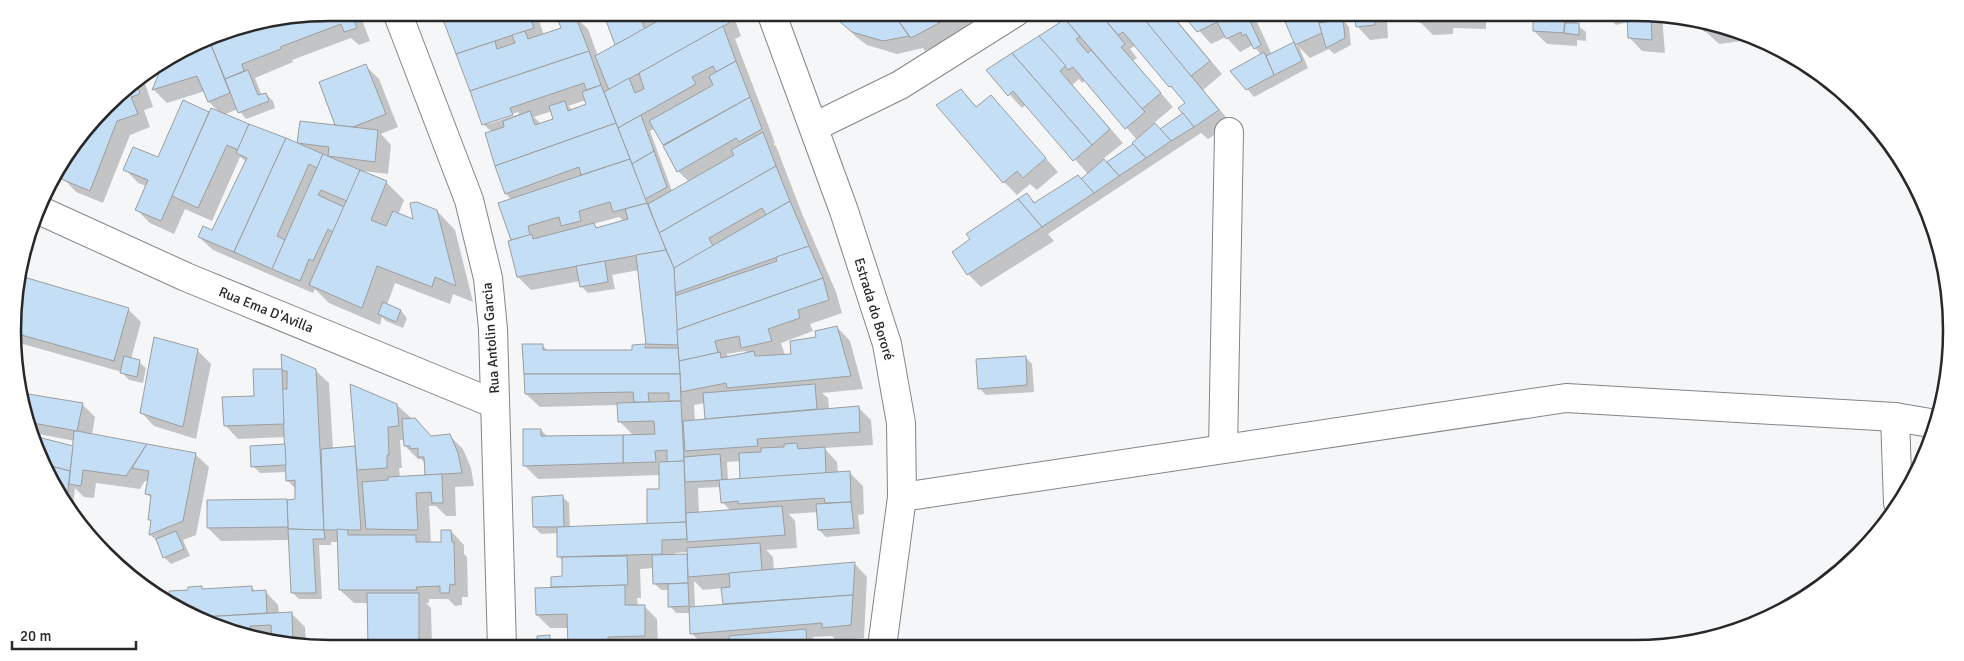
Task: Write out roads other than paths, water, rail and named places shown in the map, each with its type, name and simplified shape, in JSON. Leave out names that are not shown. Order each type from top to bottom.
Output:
[{"type":"street","name":"Rua Antolin Garcia","points":[[400,21],[469,200],[488,278],[493,328],[502,640]]},
{"type":"street","name":"Estrada do Bororé","points":[[774,21],[814,127],[887,344],[901,423],[902,496],[883,640]]},
{"type":"street","points":[[814,127],[900,85],[1002,21]]},
{"type":"street","points":[[1223,449],[1230,132]]},
{"type":"street","name":"Rua Ema D'Avilla","points":[[45,213],[186,276],[495,404]]},
{"type":"street","points":[[902,496],[1566,398],[1896,417],[1928,423]]},
{"type":"street","points":[[1896,417],[1898,491]]}]
